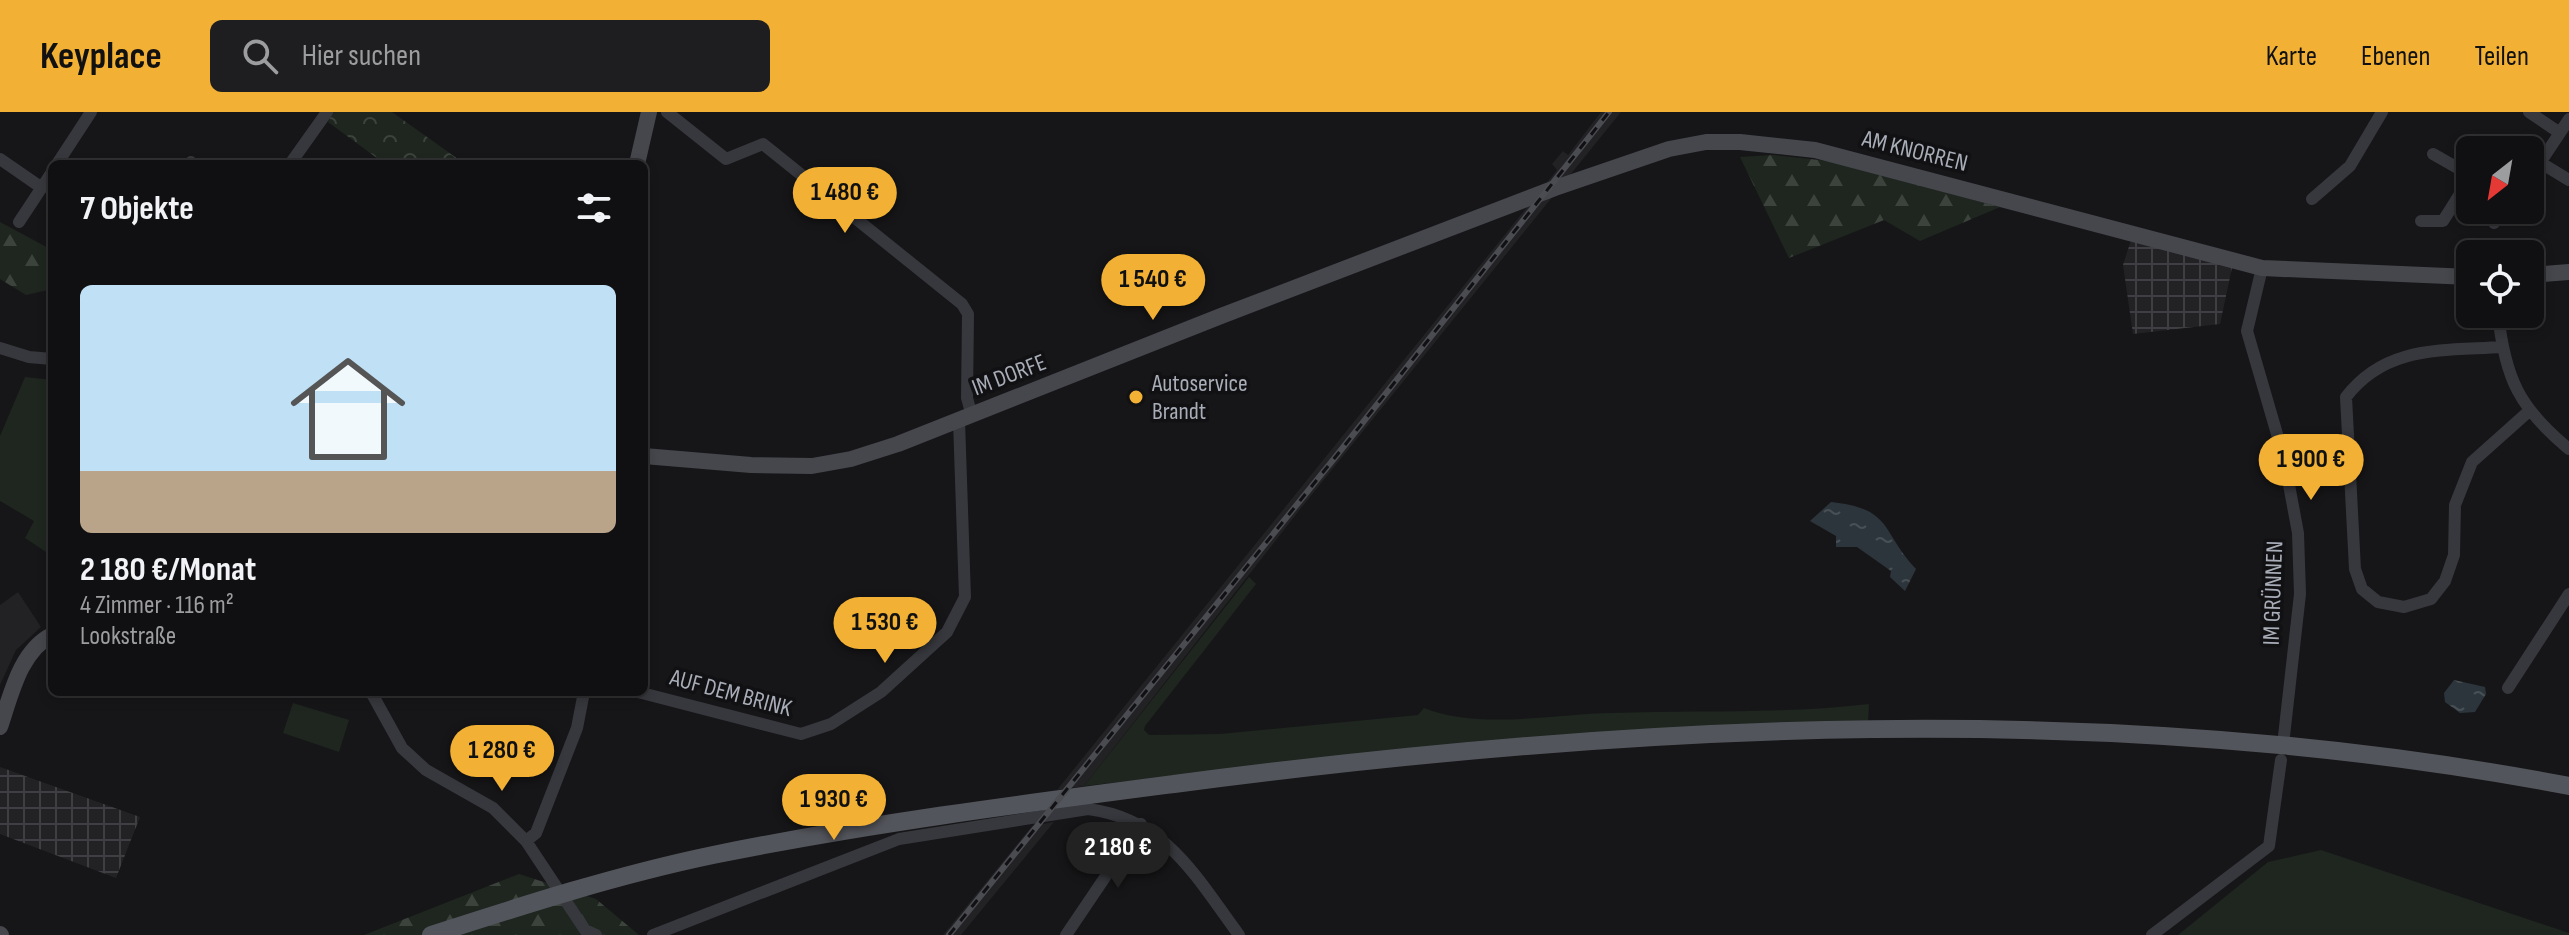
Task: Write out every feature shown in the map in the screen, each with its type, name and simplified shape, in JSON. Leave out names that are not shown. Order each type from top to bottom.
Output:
[{"type":"main road","points":[[431,935],[560,894],[711,855],[1078,796],[1270,771],[1520,748],[1793,731],[2063,729],[2265,744],[2569,786]]},
{"type":"street","points":[[60,160],[91,112]]},
{"type":"street","points":[[295,160],[327,112]]},
{"type":"street","points":[[638,160],[649,112]]},
{"type":"street","name":"AUF DEM BRINK","points":[[648,695],[801,734],[831,724],[881,692],[947,632],[965,597],[968,314],[962,304],[763,144],[726,159],[667,112]]},
{"type":"street","points":[[2312,199],[2350,166],[2382,112]]},
{"type":"street","points":[[2529,112],[2560,133]]},
{"type":"street","points":[[2544,158],[2569,119]]},
{"type":"street","name":"AM KNORREN","points":[[1555,188],[1669,149],[1706,142],[1775,143],[2083,218],[2262,268],[2456,276]]},
{"type":"street","points":[[2433,154],[2456,168]]},
{"type":"street","points":[[0,159],[42,188]]},
{"type":"street","points":[[2544,165],[2569,180]]},
{"type":"street","points":[[19,222],[48,178]]},
{"type":"street","name":"IM DORFE","points":[[648,456],[751,465],[812,466],[851,459],[965,418],[1555,188]]},
{"type":"street","points":[[2421,221],[2443,221],[2456,200]]},
{"type":"street","name":"IM GRÜNNEN","points":[[2152,935],[2269,846],[2285,747],[2300,594],[2298,533],[2284,458],[2247,331],[2262,268]]},
{"type":"street","points":[[2544,274],[2569,272]]},
{"type":"street","points":[[2500,328],[2512,383],[2528,412],[2569,449]]},
{"type":"street","points":[[2502,347],[2416,353],[2363,375],[2346,397],[2355,569],[2362,589],[2372,599],[2404,607],[2431,599],[2445,581],[2454,555],[2455,505],[2472,462],[2528,412]]},
{"type":"street","points":[[0,348],[29,357],[48,359]]},
{"type":"street","points":[[2508,688],[2569,594]]},
{"type":"street","points":[[2556,614],[2569,623]]},
{"type":"street","points":[[2,716],[24,663],[38,642],[48,637]]},
{"type":"street","points":[[373,696],[402,748],[426,770],[493,808],[526,841],[585,930],[596,935]]},
{"type":"street","points":[[526,841],[536,833],[562,768],[577,728],[583,696]]},
{"type":"street","points":[[653,935],[899,839],[1088,809],[1114,812],[1141,824],[1168,842],[1239,935]]},
{"type":"street","points":[[1066,935],[1141,824]]},
{"type":"shaded area","points":[[1601,112],[1621,112],[1301,508],[1084,786],[1057,790],[1557,170],[1552,164],[1563,151],[1568,155]]},
{"type":"shaded area","points":[[2133,234],[2233,263],[2220,324],[2133,334],[2123,265]]},
{"type":"shaded area","points":[[18,592],[41,627],[16,650],[0,685],[0,605]]},
{"type":"shaded area","points":[[0,767],[140,817],[116,878],[0,834]]},
{"type":"shaded area","points":[[1054,822],[961,935],[943,935],[1032,826]]},
{"type":"green space","points":[[333,112],[392,112],[459,160],[380,160],[328,122]]},
{"type":"green space","points":[[1773,155],[1828,161],[2000,207],[1920,241],[1884,220],[1789,258],[1740,157]]},
{"type":"green space","points":[[0,222],[48,248],[48,290],[26,295],[0,279]]},
{"type":"green space","points":[[25,377],[48,380],[48,553],[25,538],[34,521],[0,501],[0,436]]},
{"type":"green space","points":[[1249,577],[1256,584],[1145,726],[1144,730],[1149,735],[1220,734],[1418,715],[1424,708],[1445,715],[1492,720],[1869,704],[1868,723],[1281,764],[1084,786]]},
{"type":"green space","points":[[293,703],[349,720],[339,752],[283,733]]},
{"type":"green space","points":[[2321,850],[2569,935],[2178,935],[2268,862]]},
{"type":"green space","points":[[519,874],[596,899],[639,935],[364,935]]},
{"type":"water","points":[[1831,502],[1866,510],[1884,524],[1916,569],[1905,591],[1890,577],[1891,571],[1857,547],[1836,547],[1836,536],[1810,521]]},
{"type":"water","points":[[2454,680],[2485,687],[2486,694],[2475,712],[2460,713],[2445,702],[2444,693]]},
{"type":"railway","points":[[949,935],[1609,112]]},
{"type":"place","name":"Autoservice Brandt","points":[[1136,397]]}]
